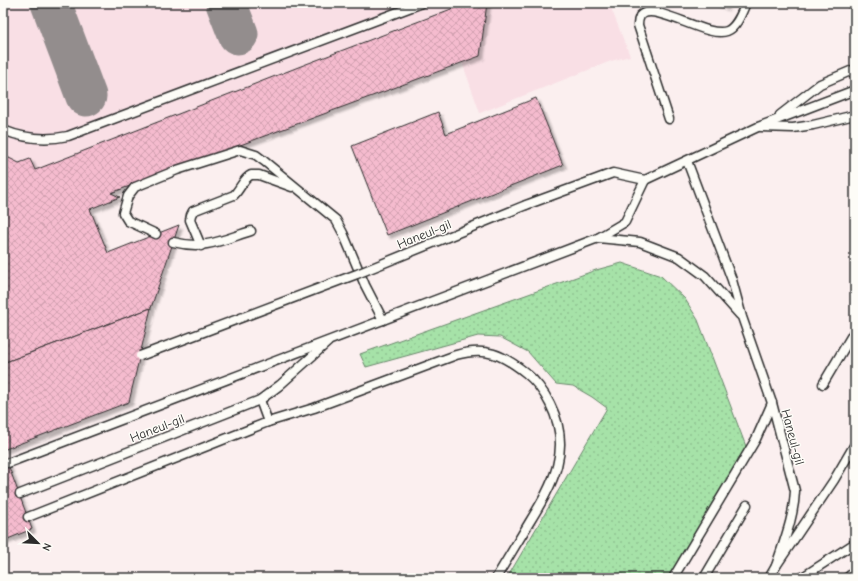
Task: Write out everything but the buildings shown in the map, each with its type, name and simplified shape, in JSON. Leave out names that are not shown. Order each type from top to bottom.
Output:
[{"type":"lane","points":[[3,130],[31,138],[54,139],[68,136],[422,3]]},
{"type":"lane","points":[[669,119],[638,25],[640,16],[647,10],[658,10],[709,29],[723,32],[727,31],[735,24],[746,3]]},
{"type":"lane","points":[[851,3],[855,5]]},
{"type":"lane","points":[[774,120],[820,84],[855,68]]},
{"type":"lane","points":[[645,180],[774,120],[855,90]]},
{"type":"lane","points":[[758,127],[793,128],[813,125],[855,114]]},
{"type":"lane","points":[[156,234],[135,225],[125,218],[123,213],[131,191],[135,187],[224,154],[240,150],[256,156],[336,220],[383,320]]},
{"type":"lane","name":"Haneul-gil","points":[[687,161],[732,280],[742,317],[772,403],[795,491],[788,532],[776,566]]},
{"type":"lane","name":"Haneul-gil","points":[[8,463],[598,238],[625,222],[645,180],[613,173],[526,205],[357,274],[140,356]]},
{"type":"lane","points":[[201,246],[190,220],[191,215],[194,211],[234,195],[239,191],[247,177],[251,175],[260,175],[299,189]]},
{"type":"lane","points":[[173,242],[201,246],[251,231]]},
{"type":"lane","name":"Haneul-gil","points":[[598,238],[640,242],[678,257],[705,276],[742,317]]},
{"type":"lane","points":[[823,384],[855,330]]},
{"type":"lane","name":"Haneul-gil","points":[[20,494],[260,400],[286,380],[332,339]]},
{"type":"lane","points":[[28,517],[268,422],[314,408],[456,355],[472,351],[487,352],[503,358],[535,380],[556,417],[560,434],[560,451],[555,475],[547,494],[496,578]]},
{"type":"lane","points":[[260,400],[268,422]]},
{"type":"lane","points":[[673,578],[756,439],[772,403]]},
{"type":"lane","name":"Haneul-gil","points":[[769,578],[834,480],[855,444]]},
{"type":"lane","points":[[704,578],[747,505]]},
{"type":"lane","points":[[801,578],[855,543]]},
{"type":"lane","points":[[847,578],[855,571]]},
{"type":"shaded area","points":[[3,3],[609,3],[630,56],[611,61],[480,113],[462,62],[112,193],[120,197],[91,209],[108,253],[179,225],[153,300],[129,402],[3,450]]},
{"type":"green space","points":[[622,263],[661,276],[685,299],[698,320],[750,457],[678,578],[507,578],[607,408],[573,386],[556,384],[528,352],[500,337],[478,336],[366,367],[360,354],[596,270]]},
{"type":"taxiway","points":[[51,3],[86,96]]},
{"type":"taxiway","points":[[226,3],[238,34]]}]
